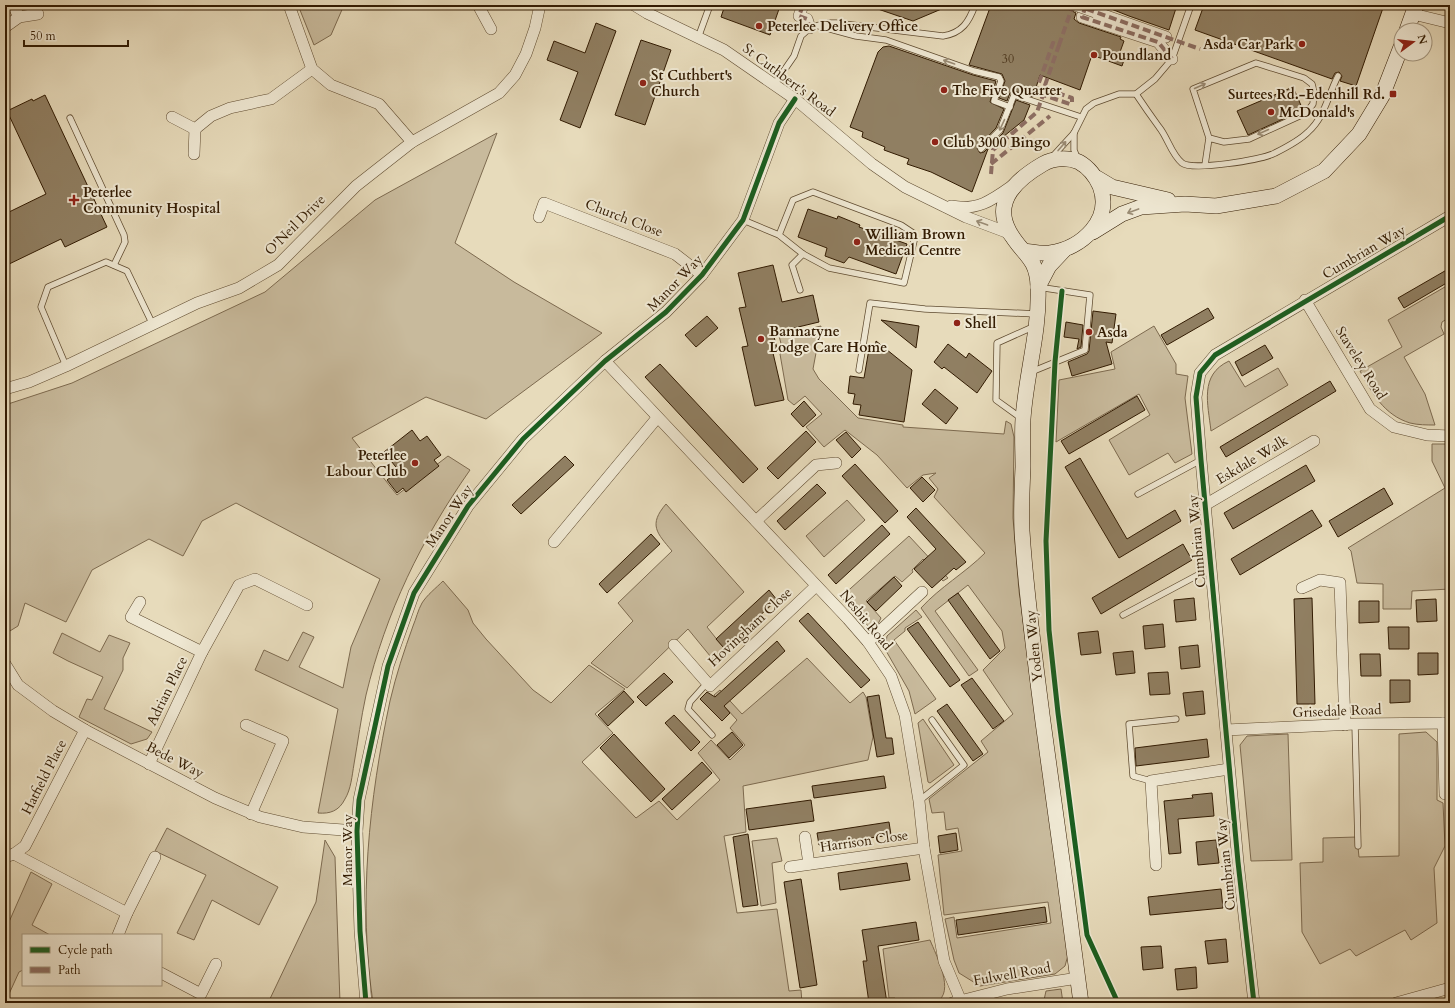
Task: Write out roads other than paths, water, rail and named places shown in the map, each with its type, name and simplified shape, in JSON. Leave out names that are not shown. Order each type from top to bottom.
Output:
[{"type":"main road","points":[[1410,22],[1415,10]]},
{"type":"main road","points":[[1185,204],[1112,187],[1097,178],[1079,162],[1065,159],[1051,160],[1014,184],[1006,198],[1004,214],[1008,230],[1020,246],[1044,253],[1064,250],[1078,243],[1122,214],[1141,207],[1185,204],[1216,206],[1276,196],[1324,171],[1359,134],[1382,96],[1395,62]]},
{"type":"main road","points":[[1089,235],[1100,219],[1103,205],[1102,192],[1097,178]]},
{"type":"main road","name":"Yoden Way","points":[[1020,246],[1037,270],[1038,287],[1037,319],[1023,419],[1022,529],[1033,648],[1081,1003]]},
{"type":"main road","name":"Yoden Way","points":[[1038,287],[1049,266],[1064,250]]},
{"type":"street","points":[[13,5],[19,17]]},
{"type":"street","points":[[289,5],[312,68],[331,85],[379,104],[412,142]]},
{"type":"street","points":[[478,5],[491,29]]},
{"type":"street","name":"O'Neil Drive","points":[[5,389],[29,382],[154,325],[197,303],[239,288],[278,265],[356,186],[412,142],[499,93],[515,75],[526,54],[535,28],[540,5]]},
{"type":"street","name":"St Cuthbert's Road","points":[[634,5],[647,13],[724,50],[795,99],[872,164],[905,187],[966,217],[1006,232],[1020,246]]},
{"type":"street","points":[[803,5],[799,16],[807,19],[814,27]]},
{"type":"street","points":[[1075,5],[1094,9],[1166,37]]},
{"type":"street","points":[[1094,9],[1082,17],[1158,42],[1172,59]]},
{"type":"street","points":[[1415,10],[1450,23]]},
{"type":"street","points":[[5,27],[19,17],[38,14]]},
{"type":"street","points":[[194,154],[195,129],[211,116],[230,108],[271,99],[312,68]]},
{"type":"street","name":"Manor Way","points":[[366,1003],[360,931],[357,831],[359,800],[388,666],[414,593],[473,500],[523,439],[605,361],[666,312],[702,275],[743,220],[779,123],[795,99]]},
{"type":"street","points":[[172,117],[195,129]]},
{"type":"street","name":"St Cuthbert's Road","points":[[939,203],[966,208],[996,197],[1014,184]]},
{"type":"street","name":"Church Close","points":[[539,217],[544,203],[675,254],[702,275]]},
{"type":"street","name":"Cumbrian Way","points":[[1254,1003],[1238,862],[1201,460],[1196,397],[1200,373],[1215,355],[1305,300],[1450,216]]},
{"type":"street","name":"Staveley Road","points":[[1305,300],[1370,409],[1394,427],[1427,435],[1450,436]]},
{"type":"street","name":"Nesbit Road","points":[[605,361],[868,642],[891,676],[905,715],[919,801],[924,848],[944,961],[956,1001]]},
{"type":"street","points":[[554,542],[657,418]]},
{"type":"street","name":"Eskdale Walk","points":[[1205,505],[1314,441]]},
{"type":"street","points":[[756,521],[816,465],[836,463]]},
{"type":"street","name":"Adrian Place","points":[[148,764],[202,652],[239,585],[255,578],[307,605]]},
{"type":"street","points":[[1302,588],[1320,580],[1340,583],[1350,725]]},
{"type":"street","name":"Hovingham Close","points":[[674,645],[710,686],[816,586]]},
{"type":"street","points":[[868,642],[922,592]]},
{"type":"street","name":"Adrian Place","points":[[140,602],[131,617],[202,652]]},
{"type":"street","name":"Bede Way","points":[[5,664],[18,685],[53,711],[148,764],[251,814],[303,827],[357,831]]},
{"type":"street","points":[[1446,723],[1445,794],[1450,794]]},
{"type":"street","name":"Grisedale Road","points":[[1226,730],[1446,723]]},
{"type":"street","points":[[246,725],[283,742],[251,814]]},
{"type":"street","name":"Hatfield Place","points":[[9,855],[25,846],[85,730]]},
{"type":"street","points":[[1156,865],[1150,781],[1229,769]]},
{"type":"street","name":"Harrison Close","points":[[805,837],[809,864]]},
{"type":"street","name":"Harrison Close","points":[[790,867],[924,848]]},
{"type":"street","name":"Hatfield Place","points":[[9,855],[128,913]]},
{"type":"street","points":[[118,934],[155,857]]},
{"type":"street","points":[[162,974],[201,994],[216,964]]},
{"type":"street","name":"Fulwell Road","points":[[956,1001],[1007,989],[1078,978]]},
{"type":"street","points":[[1403,1002],[1450,988]]},
{"type":"lane","points":[[698,38],[710,5]]},
{"type":"lane","points":[[773,85],[794,56],[800,36],[814,27],[836,23],[943,36],[952,35],[962,30],[970,19],[975,5]]},
{"type":"lane","points":[[1051,160],[1074,133],[1080,117],[1086,109],[1094,103],[1119,94],[1136,94],[1155,79],[1172,59],[1192,5]]},
{"type":"lane","points":[[814,27],[856,36],[886,40],[974,71],[999,77],[1001,82],[994,101],[1010,107]]},
{"type":"lane","points":[[1205,165],[1209,138],[1193,89],[1256,64],[1304,78],[1312,84],[1314,92],[1313,104],[1306,113],[1249,139],[1224,142],[1209,138]]},
{"type":"lane","points":[[1136,94],[1149,115],[1160,127],[1176,158],[1183,164],[1192,166],[1241,162],[1274,154],[1308,133],[1323,115],[1338,76]]},
{"type":"lane","points":[[981,149],[1000,130],[1014,95],[1080,117]]},
{"type":"lane","points":[[70,118],[124,235],[125,242],[114,264]]},
{"type":"lane","points":[[1074,133],[1074,150],[1079,162]]},
{"type":"lane","points":[[743,220],[779,235],[803,254],[829,268],[904,283],[914,241],[913,233],[902,225],[813,192],[793,200],[779,235]]},
{"type":"lane","points":[[800,290],[792,265],[803,254]]},
{"type":"lane","points":[[66,366],[40,307],[48,287],[106,262],[114,264],[127,271],[154,325]]},
{"type":"lane","points":[[1030,373],[1085,350],[1090,295],[1038,287]]},
{"type":"lane","points":[[859,370],[870,303],[1037,319]]},
{"type":"lane","points":[[1023,419],[996,400],[997,343],[1037,319]]},
{"type":"lane","points":[[1138,494],[1201,460]]},
{"type":"lane","points":[[1123,615],[1211,568]]},
{"type":"lane","points":[[707,684],[690,702],[688,708],[712,735]]},
{"type":"lane","points":[[1150,781],[1133,776],[1128,724],[1176,719]]},
{"type":"lane","points":[[919,801],[964,765],[932,720]]},
{"type":"lane","points":[[1350,725],[1358,846]]},
{"type":"place","name":"Peterlee Delivery Office","points":[[759,26]]},
{"type":"place","name":"Asda Car Park","points":[[1302,44]]},
{"type":"place","name":"Poundland","points":[[1094,55]]},
{"type":"place","name":"St Cuthbert's Church","points":[[643,83]]},
{"type":"place","name":"The Five Quarter","points":[[944,90]]},
{"type":"place","name":"Surtees Rd.-Edenhill Rd.","points":[[1393,94]]},
{"type":"place","name":"McDonald's","points":[[1271,112]]},
{"type":"place","name":"Club 3000 Bingo","points":[[935,142]]},
{"type":"place","name":"Peterlee Community Hospital","points":[[74,200]]},
{"type":"place","name":"William Brown Medical Centre","points":[[857,242]]},
{"type":"place","name":"Shell","points":[[957,323]]},
{"type":"place","name":"Asda","points":[[1089,332]]},
{"type":"place","name":"Bannatyne Lodge Care Home","points":[[761,339]]},
{"type":"place","name":"Peterlee Labour Club","points":[[415,463]]}]
